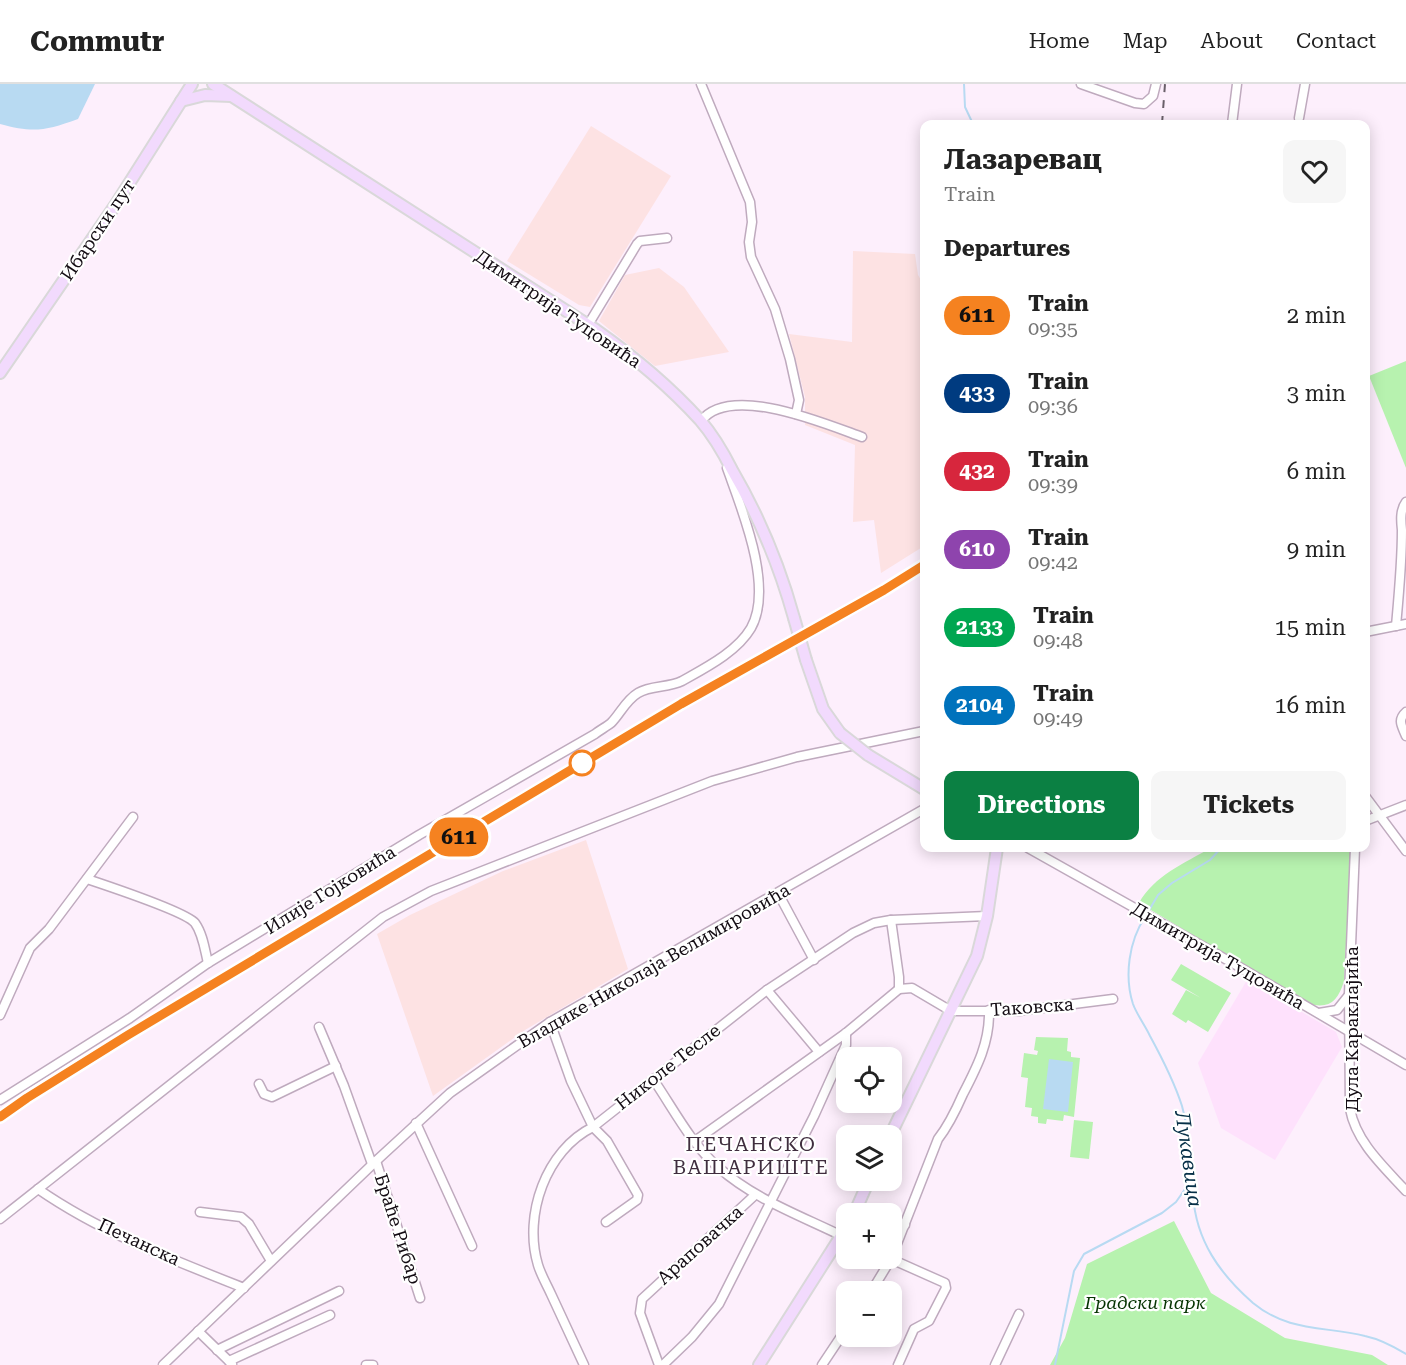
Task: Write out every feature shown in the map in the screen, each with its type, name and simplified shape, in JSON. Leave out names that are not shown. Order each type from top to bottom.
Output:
[{"type":"main road","name":"Ибарски пут","points":[[0,373],[116,204],[192,84]]},
{"type":"main road","name":"Димитрија Туцовића","points":[[213,84],[588,325],[641,363],[701,421],[724,456],[767,536],[783,578],[822,710],[840,733],[868,755],[920,787]]},
{"type":"main road","points":[[181,101],[206,95],[233,96]]},
{"type":"main road","points":[[895,1125],[977,956],[987,916],[995,852]]},
{"type":"main road","points":[[759,1365],[836,1245]]},
{"type":"street","points":[[701,84],[750,202],[751,257],[775,309],[790,359],[799,400],[796,414]]},
{"type":"street","points":[[1081,84],[1144,104],[1154,96],[1156,84]]},
{"type":"street","points":[[1232,120],[1237,84]]},
{"type":"street","points":[[1299,118],[1305,84]]},
{"type":"street","points":[[588,325],[637,244],[640,241],[667,238]]},
{"type":"street","points":[[701,421],[713,411],[729,406],[775,408],[862,437]]},
{"type":"street","name":"Илије Гојковића","points":[[0,1100],[130,1018],[208,963],[420,835],[595,734],[610,724],[642,690],[670,686],[683,680],[717,660],[737,644],[750,629],[757,613],[760,596],[752,548],[724,456]]},
{"type":"street","points":[[1396,626],[1402,568],[1401,517],[1402,506],[1406,502]]},
{"type":"street","points":[[1370,631],[1406,624]]},
{"type":"street","points":[[1406,712],[1401,717],[1400,723],[1406,736]]},
{"type":"street","points":[[0,1219],[383,917],[431,891],[712,781],[797,757],[920,732]]},
{"type":"street","points":[[1370,802],[1406,851]]},
{"type":"street","points":[[1370,819],[1406,804]]},
{"type":"street","name":"Владике Николаја Велимировића","points":[[163,1365],[374,1162],[450,1093],[550,1022],[920,811]]},
{"type":"street","points":[[0,1015],[30,948],[49,929],[133,817]]},
{"type":"street","name":"Димитрија Туцовића","points":[[1035,852],[1406,1065]]},
{"type":"street","name":"Дула Караклајића","points":[[1355,852],[1349,994],[1349,1100],[1353,1122],[1367,1147],[1406,1191]]},
{"type":"street","points":[[87,879],[192,920],[197,926],[208,963]]},
{"type":"street","points":[[778,893],[814,960]]},
{"type":"street","name":"Николе Тесле","points":[[584,1365],[538,1265],[534,1238],[536,1212],[548,1173],[562,1150],[582,1132],[593,1127],[766,990],[853,933],[873,923],[891,920],[987,916]]},
{"type":"street","points":[[891,920],[899,989]]},
{"type":"street","points":[[695,1142],[846,1033],[899,989],[912,988],[951,1011]]},
{"type":"street","points":[[766,990],[819,1052]]},
{"type":"street","points":[[1317,1013],[1337,1010],[1349,994]]},
{"type":"street","name":"Таковска","points":[[951,1011],[1019,1011],[1113,999]]},
{"type":"street","points":[[902,1230],[938,1139],[949,1124],[982,1057],[987,1039],[989,1010]]},
{"type":"street","points":[[550,1022],[571,1081],[593,1127],[607,1140],[638,1195],[637,1200],[606,1222]]},
{"type":"street","name":"Браће Рибар","points":[[319,1027],[374,1162],[420,1298]]},
{"type":"street","points":[[661,1365],[692,1337],[720,1304],[814,1116],[846,1045],[846,1033]]},
{"type":"street","points":[[836,1039],[842,1040],[846,1045]]},
{"type":"street","points":[[259,1084],[264,1094],[272,1096],[336,1066]]},
{"type":"street","points":[[652,1079],[695,1142],[717,1167],[755,1195],[836,1229]]},
{"type":"street","points":[[416,1123],[472,1246]]},
{"type":"street","name":"Печанска","points":[[38,1189],[60,1204],[174,1260],[244,1288]]},
{"type":"street","name":"Араповачка","points":[[661,1365],[640,1313],[640,1304],[645,1295],[755,1195]]},
{"type":"street","points":[[201,1212],[241,1217],[249,1224],[272,1261]]},
{"type":"street","points":[[897,1365],[914,1329],[929,1321],[946,1288],[945,1283],[937,1278],[902,1264]]},
{"type":"street","points":[[217,1350],[339,1290]]},
{"type":"street","points":[[995,1365],[1019,1314]]},
{"type":"street","points":[[198,1331],[231,1363],[330,1315]]},
{"type":"street","points":[[822,1365],[836,1344]]},
{"type":"shaded area","points":[[591,126],[671,176],[590,307],[579,305],[507,261]]},
{"type":"shaded area","points":[[853,251],[915,254],[920,278],[920,549],[881,573],[874,520],[853,522],[855,445],[805,425],[805,397],[789,334],[852,342]]},
{"type":"shaded area","points":[[659,268],[684,287],[729,352],[655,366],[599,321],[625,275]]},
{"type":"shaded area","points":[[586,840],[628,969],[525,1030],[433,1096],[377,934],[410,915],[503,871]]},
{"type":"shaded area","points":[[1247,980],[1336,1032],[1342,1047],[1275,1160],[1221,1128],[1198,1063]]},
{"type":"green space","points":[[1406,361],[1406,468],[1370,378],[1370,376]]},
{"type":"green space","points":[[1204,852],[1351,852],[1344,981],[1336,998],[1328,1004],[1309,1004],[1139,903],[1153,885],[1180,865]]},
{"type":"green space","points":[[1181,964],[1231,993],[1208,1032],[1172,1014],[1186,990],[1201,998],[1171,980]]},
{"type":"green space","points":[[1036,1037],[1068,1038],[1067,1051],[1071,1052],[1071,1057],[1080,1058],[1074,1117],[1064,1115],[1063,1121],[1047,1119],[1046,1124],[1038,1123],[1038,1117],[1031,1116],[1032,1108],[1025,1107],[1028,1078],[1021,1077],[1024,1053],[1037,1055],[1038,1051],[1034,1050]]},
{"type":"green space","points":[[1074,1120],[1093,1122],[1089,1159],[1070,1157]]},
{"type":"green space","name":"Градски парк","points":[[1174,1221],[1211,1293],[1285,1338],[1372,1355],[1388,1365],[1050,1365],[1065,1338],[1087,1264]]},
{"type":"water","points":[[0,84],[95,84],[78,119],[57,126],[30,130],[0,124]]},
{"type":"water","points":[[1049,1059],[1073,1062],[1068,1112],[1043,1109]]},
{"type":"waterway","name":"Лукавица","points":[[964,84],[965,107],[971,120]]},
{"type":"waterway","name":"Лукавица","points":[[1148,912],[1158,895],[1172,883],[1210,860],[1217,852]]},
{"type":"waterway","name":"Лукавица","points":[[1145,917],[1132,948],[1129,970],[1130,993],[1135,1008],[1168,1070],[1182,1106],[1191,1162],[1195,1212],[1212,1255],[1241,1292],[1266,1312],[1293,1324],[1370,1337],[1406,1354]]},
{"type":"waterway","points":[[1055,1365],[1074,1271],[1084,1254],[1162,1213],[1176,1202],[1192,1179]]},
{"type":"railway","points":[[1162,120],[1165,84]]},
{"type":"railway","points":[[0,1117],[128,1035],[721,680],[884,590],[920,568]]},
{"type":"train","name":"611","points":[[0,1117],[128,1035],[721,680],[884,590],[920,568]]},
{"type":"district","name":"ПЕЧАНСКО ВАШАРИШТЕ","points":[[751,1156]]}]
